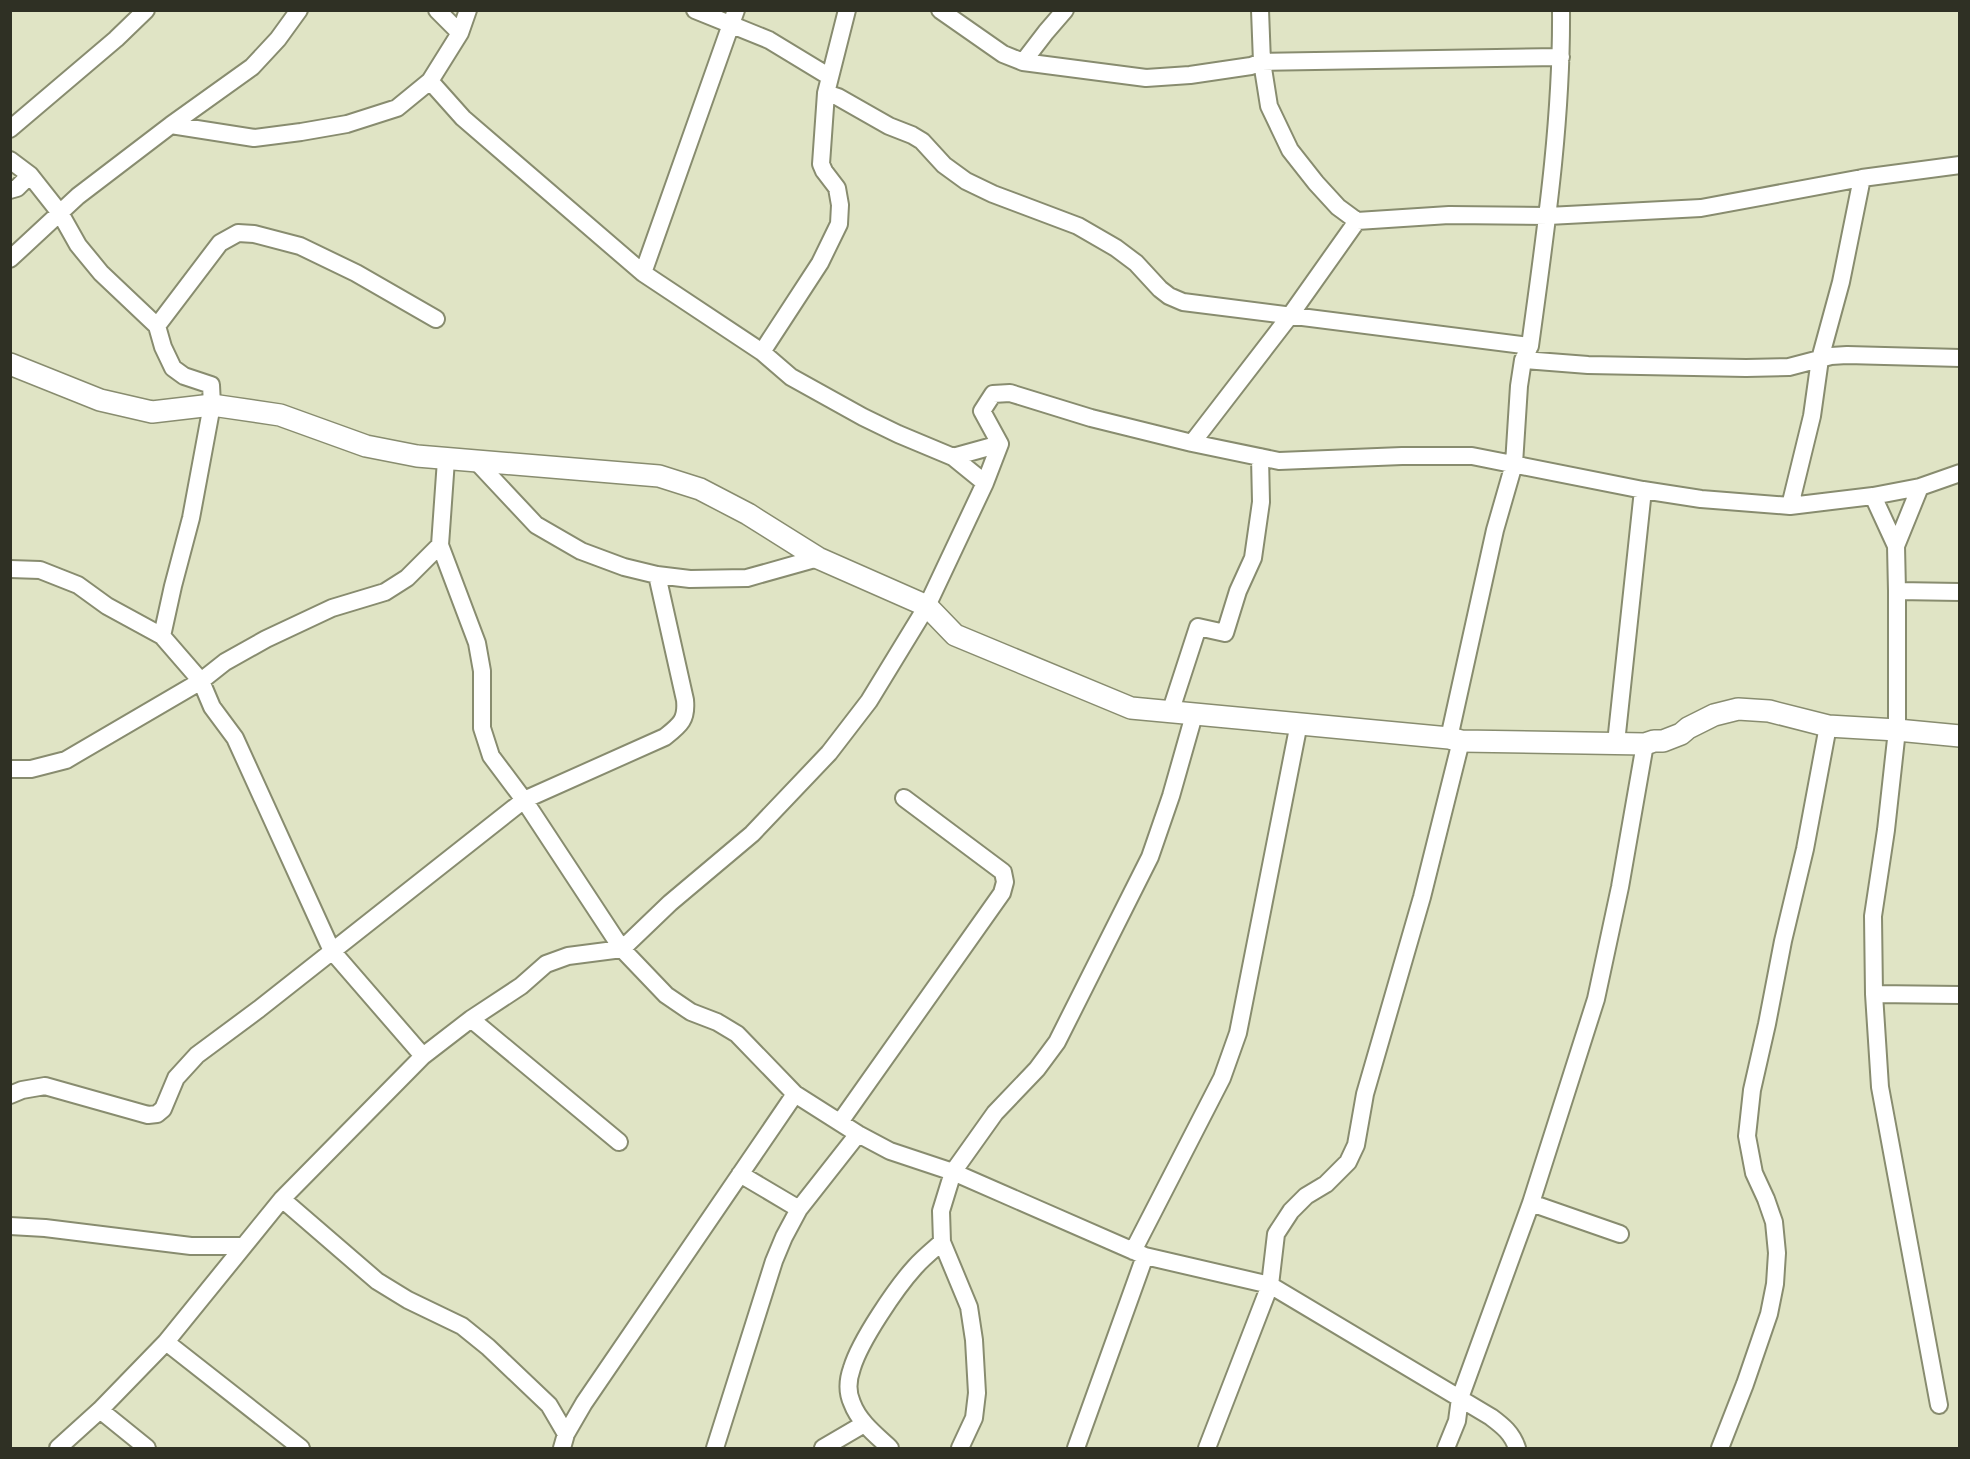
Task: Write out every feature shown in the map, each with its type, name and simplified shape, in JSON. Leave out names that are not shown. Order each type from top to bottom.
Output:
[{"type":"street","points":[[10,129],[147,10]]},
{"type":"street","points":[[10,259],[120,163],[252,68],[279,39],[299,10]]},
{"type":"street","points":[[437,10],[460,33]]},
{"type":"street","points":[[171,125],[254,138],[347,124],[397,108],[430,81],[460,33],[468,10]]},
{"type":"street","points":[[695,10],[733,18],[830,77]]},
{"type":"street","points":[[762,352],[820,263],[839,224],[840,205],[837,188],[821,164],[826,93],[846,10]]},
{"type":"street","points":[[940,10],[1003,54],[1023,62],[1146,78],[1190,75],[1251,66],[1262,62],[1561,57]]},
{"type":"street","points":[[1023,62],[1065,10]]},
{"type":"street","points":[[1260,10],[1262,62],[1269,106],[1290,150],[1338,207],[1357,221],[1449,215],[1548,216],[1701,208],[1862,178],[1959,165]]},
{"type":"street","points":[[1207,1449],[1270,1285],[1276,1234],[1291,1210],[1306,1196],[1326,1184],[1348,1162],[1356,1145],[1365,1094],[1422,897],[1496,530],[1514,464],[1519,386],[1527,353],[1548,216],[1561,57],[1561,10]]},
{"type":"street","points":[[643,273],[733,18]]},
{"type":"street","points":[[430,81],[463,118],[643,273],[762,352],[791,377],[863,417],[953,457],[985,483]]},
{"type":"street","points":[[826,93],[922,141],[944,165],[966,182],[1087,231],[1136,263],[1147,278],[1169,296],[1192,304],[1527,353],[1588,365],[1746,368],[1789,367],[1831,356],[1847,355],[1959,358]]},
{"type":"street","points":[[10,160],[30,176],[60,213],[78,245],[101,273],[157,326],[163,347],[173,368],[184,376],[212,385],[212,405],[191,518],[162,636]]},
{"type":"street","points":[[10,190],[17,188],[30,176]]},
{"type":"street","points":[[1790,506],[1812,416],[1820,359],[1841,282],[1862,178]]},
{"type":"street","points":[[1191,443],[1289,317],[1357,221]]},
{"type":"street","points":[[157,326],[220,243],[238,233],[254,234],[300,246],[356,273],[436,319]]},
{"type":"street","points":[[10,364],[100,400],[152,412],[212,405],[280,415],[366,446],[417,456],[660,476],[700,489],[748,514],[818,558],[927,606],[955,635],[1131,708],[1455,739],[1645,744],[1663,741],[1681,734],[1714,715],[1738,710],[1769,711],[1828,726],[1959,736]]},
{"type":"street","points":[[58,1449],[100,1410],[166,1342],[282,1198],[423,1056],[471,1019],[520,986],[546,964],[568,956],[622,949],[670,903],[752,834],[829,753],[869,701],[927,606],[985,483],[999,444],[982,411],[993,394],[1010,393],[1090,418],[1191,443],[1280,460],[1472,456],[1643,490],[1701,499],[1790,506],[1873,496],[1920,486],[1959,473]]},
{"type":"street","points":[[953,457],[999,444]]},
{"type":"street","points":[[1170,713],[1198,627],[1225,633],[1238,591],[1253,558],[1261,502],[1260,457]]},
{"type":"street","points":[[446,460],[440,545],[477,643],[482,671],[482,728],[490,756],[524,800],[622,949],[666,994],[691,1012],[717,1022],[736,1034],[795,1094],[858,1134],[890,1151],[953,1172],[1139,1253],[1270,1285],[1460,1398],[1505,1428],[1513,1437],[1517,1449]]},
{"type":"street","points":[[476,461],[536,525],[581,551],[624,567],[657,575],[690,579],[747,578],[818,558]]},
{"type":"street","points":[[1920,486],[1896,546],[1897,730],[1886,830],[1873,916],[1874,994],[1880,1088],[1939,1405]]},
{"type":"street","points":[[1616,743],[1643,490]]},
{"type":"street","points":[[1873,496],[1896,546]]},
{"type":"street","points":[[10,769],[31,770],[66,760],[201,681],[225,662],[266,639],[333,608],[385,592],[407,578],[440,545]]},
{"type":"street","points":[[10,569],[40,570],[78,585],[107,606],[162,636],[201,681],[212,707],[235,738],[332,951],[423,1056]]},
{"type":"street","points":[[10,1095],[22,1090],[45,1086],[148,1115],[157,1114],[163,1109],[176,1078],[197,1055],[524,800],[665,737],[679,726],[686,713],[685,700],[657,575]]},
{"type":"street","points":[[1897,591],[1959,592]]},
{"type":"street","points":[[960,1449],[974,1418],[977,1393],[974,1340],[969,1307],[942,1242],[941,1211],[953,1172],[995,1113],[1037,1069],[1057,1042],[1150,857],[1171,796],[1194,715]]},
{"type":"street","points":[[1076,1449],[1139,1253],[1222,1078],[1238,1033],[1299,723]]},
{"type":"street","points":[[1720,1449],[1769,1314],[1775,1284],[1777,1252],[1774,1222],[1754,1173],[1747,1136],[1752,1090],[1828,726]]},
{"type":"street","points":[[1446,1449],[1457,1420],[1460,1398],[1531,1203],[1596,999],[1620,886],[1645,744]]},
{"type":"street","points":[[840,1122],[968,943],[1002,893],[1005,882],[1003,872],[904,798]]},
{"type":"street","points":[[1874,994],[1959,995]]},
{"type":"street","points":[[471,1019],[619,1142]]},
{"type":"street","points":[[564,1441],[584,1403],[795,1094]]},
{"type":"street","points":[[714,1449],[774,1261],[784,1237],[799,1209],[858,1134]]},
{"type":"street","points":[[740,1174],[799,1209]]},
{"type":"street","points":[[282,1198],[377,1281],[408,1300],[462,1326],[488,1347],[549,1405],[564,1441]]},
{"type":"street","points":[[1531,1203],[1620,1234]]},
{"type":"street","points":[[10,1226],[45,1228],[191,1246],[243,1246]]},
{"type":"street","points":[[890,1449],[864,1424],[852,1403],[848,1384],[852,1366],[864,1341],[895,1294],[915,1267],[942,1242]]},
{"type":"street","points":[[166,1342],[301,1449]]},
{"type":"street","points":[[549,1405],[584,1403]]},
{"type":"street","points":[[100,1410],[147,1449]]},
{"type":"street","points":[[823,1449],[864,1424]]}]
